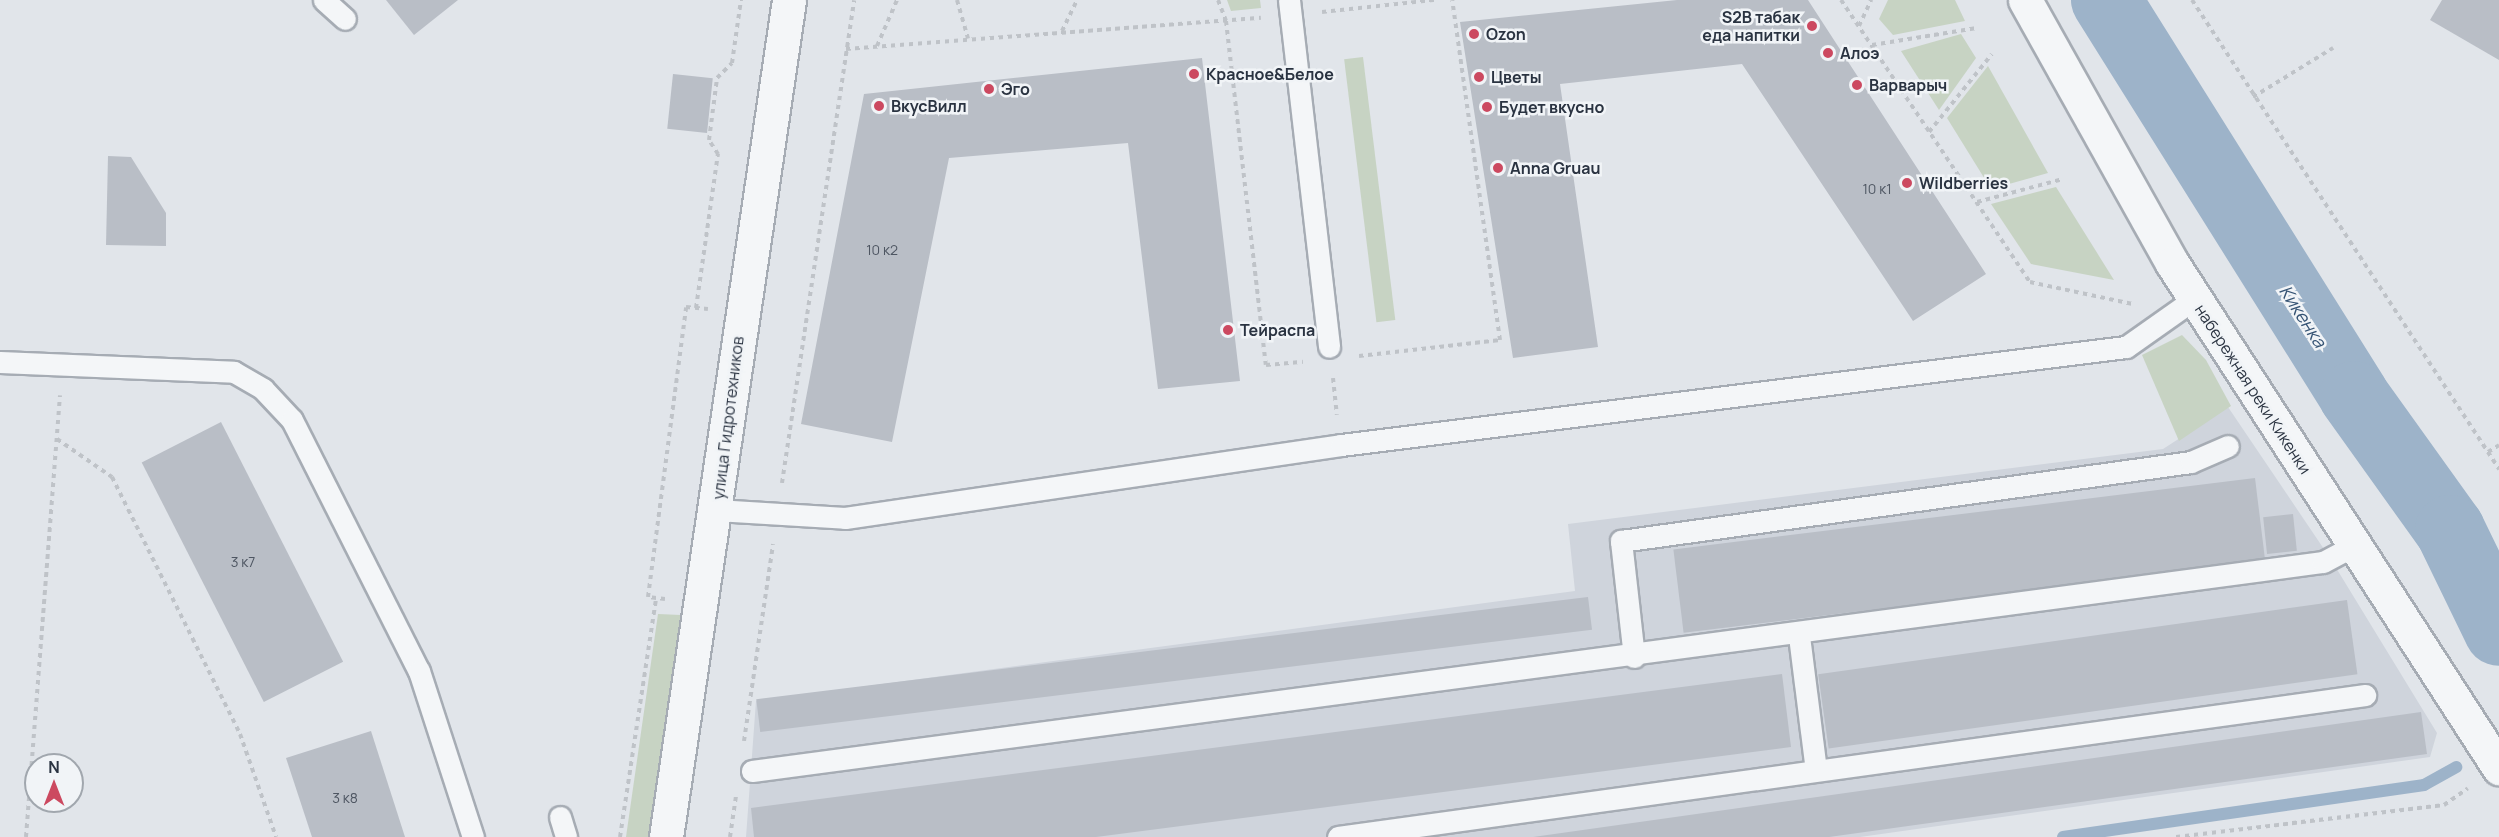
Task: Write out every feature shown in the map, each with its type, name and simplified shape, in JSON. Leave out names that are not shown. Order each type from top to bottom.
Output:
[{"type":"street","name":"улица Гидротехников","points":[[666,837],[716,510],[789,0]]},
{"type":"street","name":"набережная реки Кикенки","points":[[2025,0],[2117,172],[2194,298],[2355,545],[2489,774]]},
{"type":"lane","points":[[324,0],[345,19]]},
{"type":"lane","points":[[1290,8],[1330,353]]},
{"type":"lane","points":[[716,510],[845,518],[1341,445],[2126,346],[2194,298]]},
{"type":"lane","points":[[0,362],[234,372],[263,389],[292,420],[419,671],[473,837]]},
{"type":"lane","points":[[1634,657],[1621,541],[2191,462],[2228,446]]},
{"type":"lane","points":[[752,771],[1799,636],[2323,562],[2355,545]]},
{"type":"lane","points":[[1799,636],[1816,770]]},
{"type":"lane","points":[[1338,837],[2365,694]]},
{"type":"path","points":[[620,837],[656,598],[648,597],[686,307],[696,308],[718,154],[709,140],[717,78],[732,63],[741,0]]},
{"type":"path","points":[[782,486],[854,0]]},
{"type":"path","points":[[877,47],[897,0]]},
{"type":"path","points":[[957,0],[968,38]]},
{"type":"path","points":[[1062,32],[1077,0]]},
{"type":"path","points":[[1218,0],[1226,21],[1266,365],[1330,353],[1500,340],[1452,0]]},
{"type":"path","points":[[846,49],[968,38],[1226,21],[1290,8],[1436,0]]},
{"type":"path","points":[[1841,0],[2030,282],[2140,306]]},
{"type":"path","points":[[1858,26],[1871,0]]},
{"type":"path","points":[[2192,0],[2253,97],[2499,469]]},
{"type":"path","points":[[1872,45],[1977,27]]},
{"type":"path","points":[[2253,97],[2333,48]]},
{"type":"path","points":[[1929,132],[1992,54]]},
{"type":"path","points":[[1977,202],[2063,179]]},
{"type":"path","points":[[1330,353],[1338,424]]},
{"type":"path","points":[[26,837],[61,387]]},
{"type":"path","points":[[57,439],[112,477],[240,734],[276,837]]},
{"type":"path","points":[[2488,452],[2499,445]]},
{"type":"path","points":[[744,744],[774,535]]},
{"type":"path","points":[[2176,837],[2444,805],[2489,774]]},
{"type":"path","points":[[730,837],[737,790]]},
{"type":"shaded area","points":[[2228,407],[2330,558],[2437,733],[2430,757],[1860,837],[746,837],[756,701],[1575,591],[1568,524],[2163,449]]},
{"type":"green space","points":[[1227,0],[1260,0],[1261,8],[1231,11]]},
{"type":"green space","points":[[1888,0],[1955,0],[1965,21],[1893,35],[1879,19]]},
{"type":"green space","points":[[1961,34],[1976,58],[1939,110],[1901,51]]},
{"type":"green space","points":[[1363,57],[1395,320],[1376,322],[1344,59]]},
{"type":"green space","points":[[1988,66],[2048,173],[1991,189],[1947,118]]},
{"type":"green space","points":[[2056,187],[2114,280],[2031,264],[1991,204]]},
{"type":"green space","points":[[2182,335],[2206,360],[2231,406],[2179,441],[2142,355]]},
{"type":"green space","points":[[658,614],[681,615],[684,623],[650,837],[626,837]]},
{"type":"building","points":[[386,0],[458,0],[414,35]]},
{"type":"building","points":[[1677,0],[1808,0],[1986,274],[1913,321],[1742,64],[1560,84],[1598,347],[1513,358],[1460,22]]},
{"type":"building","points":[[2442,0],[2499,0],[2499,60],[2430,20]]},
{"type":"building","points":[[1202,58],[1240,381],[1158,389],[1128,143],[949,158],[892,442],[801,424],[864,94]]},
{"type":"building","points":[[673,74],[713,78],[707,133],[667,129]]},
{"type":"building","points":[[108,156],[131,157],[166,213],[166,246],[106,245]]},
{"type":"building","points":[[221,422],[343,662],[264,702],[142,462]]},
{"type":"building","points":[[2255,478],[2265,561],[1684,633],[1673,549]]},
{"type":"building","points":[[2293,514],[2297,551],[2267,554],[2263,517]]},
{"type":"building","points":[[1588,597],[1592,630],[760,732],[756,699]]},
{"type":"building","points":[[2347,600],[2357,674],[1829,749],[1818,674]]},
{"type":"building","points":[[1782,674],[1791,747],[1096,837],[754,837],[751,808]]},
{"type":"building","points":[[2421,712],[2427,754],[1829,837],[1533,837]]},
{"type":"building","points":[[371,731],[405,837],[312,837],[286,758]]},
{"type":"waterway","name":"Кикенка","points":[[2106,0],[2354,396],[2450,530],[2499,631]]},
{"type":"waterway","points":[[2063,837],[2424,785],[2456,767]]},
{"type":"place","name":"S2B табак еда напитки","points":[[1812,26]]},
{"type":"place","name":"Ozon","points":[[1474,34]]},
{"type":"place","name":"Алоэ","points":[[1828,53]]},
{"type":"place","name":"Красное&Белое","points":[[1194,74]]},
{"type":"place","name":"Цветы","points":[[1479,77]]},
{"type":"place","name":"Варварыч","points":[[1857,85]]},
{"type":"place","name":"Эго","points":[[989,89]]},
{"type":"place","name":"ВкусВилл","points":[[879,106]]},
{"type":"place","name":"Будет вкусно","points":[[1487,107]]},
{"type":"place","name":"Anna Gruau","points":[[1498,168]]},
{"type":"place","name":"Wildberries","points":[[1907,183]]},
{"type":"place","name":"Тейраспа","points":[[1228,330]]}]
